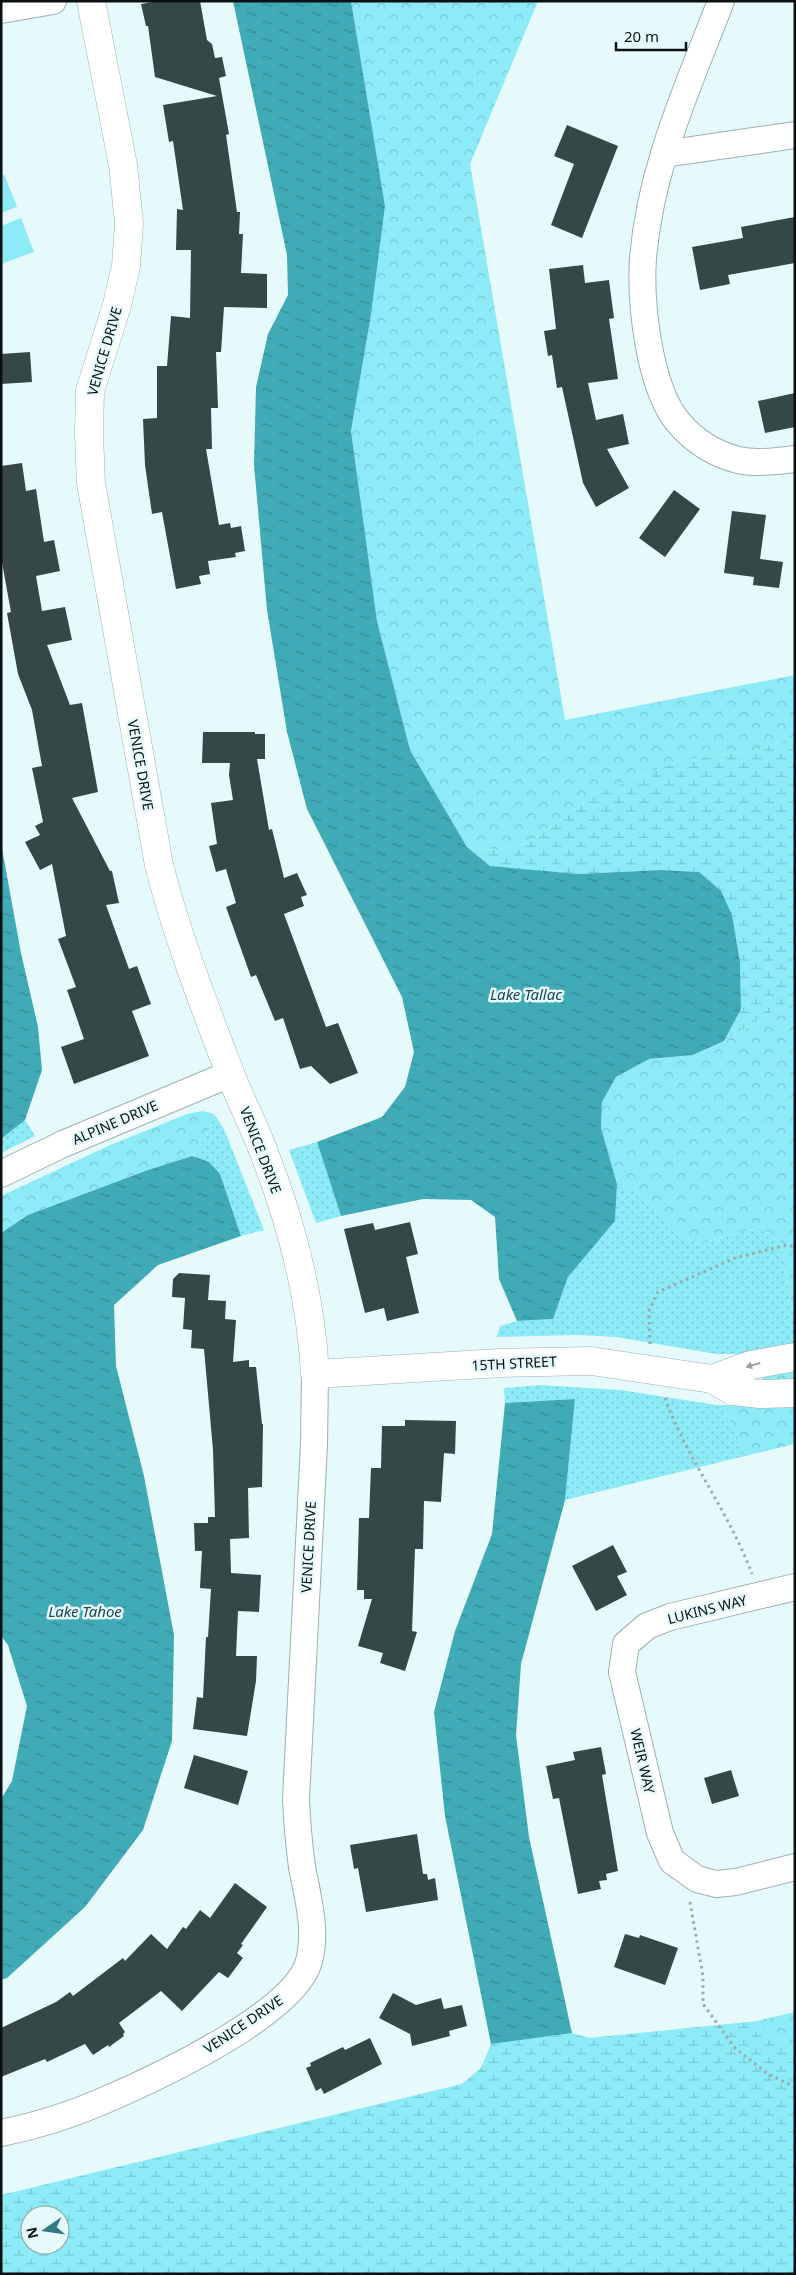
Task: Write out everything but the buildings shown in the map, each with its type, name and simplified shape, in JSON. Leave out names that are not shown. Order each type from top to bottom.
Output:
[{"type":"street","points":[[1,10],[53,1]]},
{"type":"street","name":"VENICE DRIVE","points":[[1,2133],[53,2120],[102,2102],[201,2053],[263,2014],[283,1998],[301,1979],[309,1962],[313,1938],[298,1833],[296,1799],[314,1444],[315,1374],[309,1307],[299,1263],[263,1151],[230,1074],[169,904],[159,865],[91,483],[90,391],[117,305],[126,266],[129,223],[123,165],[91,1]]},
{"type":"street","points":[[721,1],[664,154],[643,257],[643,305],[652,359],[663,396],[678,421],[698,442],[718,453],[740,460],[771,461],[795,459]]},
{"type":"street","points":[[664,154],[795,135]]},
{"type":"street","name":"ALPINE DRIVE","points":[[1,1174],[62,1144],[230,1074]]},
{"type":"street","name":"15TH STREET","points":[[712,1379],[751,1365],[795,1356]]},
{"type":"street","name":"15TH STREET","points":[[315,1374],[501,1363],[582,1361],[712,1379],[733,1391],[760,1394],[795,1393]]},
{"type":"street","name":"LUKINS WAY","points":[[626,1644],[647,1626],[670,1617],[795,1587]]},
{"type":"street","name":"WEIR WAY","points":[[626,1644],[622,1672],[660,1833],[672,1861],[684,1871]]},
{"type":"street","points":[[684,1871],[697,1879],[716,1884],[736,1882],[795,1867]]},
{"type":"path","points":[[684,1871],[703,1976],[703,2004],[736,2048],[768,2074],[795,2087]]},
{"type":"green space","points":[[351,1],[538,1],[470,164],[565,720],[795,675],[795,737],[754,751],[681,760],[595,794],[529,843],[496,850],[467,847],[410,750],[377,621],[351,431],[371,315],[385,206]]},
{"type":"green space","points":[[4,174],[17,207],[1,213],[1,175]]},
{"type":"green space","points":[[21,218],[34,252],[1,264],[1,226]]},
{"type":"green space","points":[[795,737],[795,998],[724,1041],[741,1009],[740,962],[732,915],[699,872],[661,870],[578,874],[526,871],[490,866],[467,847],[496,850],[529,843],[595,794],[681,760],[754,751]]},
{"type":"green space","points":[[795,998],[795,1321],[780,1242],[761,1227],[698,1244],[671,1231],[644,1195],[617,1184],[601,1128],[602,1102],[616,1077],[649,1059],[694,1055],[724,1041]]},
{"type":"green space","points":[[203,1111],[214,1114],[206,1138],[192,1156],[145,1171],[28,1215],[1,1233],[1,1196],[108,1146],[187,1114]]},
{"type":"green space","points":[[214,1114],[224,1129],[264,1230],[241,1236],[220,1174],[192,1156],[206,1138]]},
{"type":"green space","points":[[25,1120],[35,1136],[1,1153],[1,1139]]},
{"type":"green space","points":[[317,1142],[341,1216],[316,1223],[289,1150]]},
{"type":"green space","points":[[617,1184],[644,1195],[671,1231],[698,1244],[761,1227],[780,1242],[795,1321],[795,1349],[759,1354],[716,1354],[616,1337],[578,1335],[497,1337],[500,1326],[517,1321],[553,1319],[568,1277],[615,1221]]},
{"type":"green space","points":[[795,1367],[795,1382],[763,1381],[762,1375]]},
{"type":"green space","points":[[540,1385],[620,1390],[717,1405],[727,1416],[745,1456],[565,1500],[575,1399],[505,1403],[504,1388]]},
{"type":"green space","points":[[795,1401],[795,1444],[745,1456],[727,1416],[717,1405],[755,1405]]},
{"type":"green space","points":[[795,2012],[795,2051],[757,2021]]},
{"type":"green space","points":[[757,2021],[795,2051],[795,2274],[1,2274],[1,2195],[462,2084],[481,2068],[491,2044],[572,2033],[589,2038]]},
{"type":"water","name":"Lake Tallac","points":[[233,1],[351,1],[385,206],[371,315],[351,431],[377,621],[410,750],[467,847],[490,866],[578,874],[661,870],[699,872],[721,891],[732,915],[740,962],[741,1009],[724,1041],[693,1055],[649,1059],[616,1077],[602,1102],[601,1128],[617,1184],[615,1221],[568,1277],[553,1319],[517,1321],[499,1279],[495,1217],[471,1200],[423,1199],[341,1216],[317,1142],[382,1117],[405,1087],[414,1052],[402,997],[307,809],[287,732],[267,610],[254,465],[256,387],[268,334],[288,295],[287,255]]},
{"type":"water","points":[[1,843],[21,953],[38,1027],[42,1070],[25,1120],[1,1139]]},
{"type":"water","name":"Lake Tahoe","points":[[192,1156],[209,1162],[220,1174],[241,1236],[158,1265],[114,1305],[116,1366],[144,1476],[174,1635],[172,1741],[143,1830],[85,1907],[7,1978],[1,1980],[1,1799],[12,1781],[27,1706],[8,1645],[1,1636],[1,1233],[28,1215],[145,1171]]},
{"type":"water","points":[[575,1399],[565,1500],[521,1664],[516,1735],[529,1837],[572,2033],[491,2044],[445,1816],[434,1712],[455,1631],[492,1534],[505,1403]]}]
